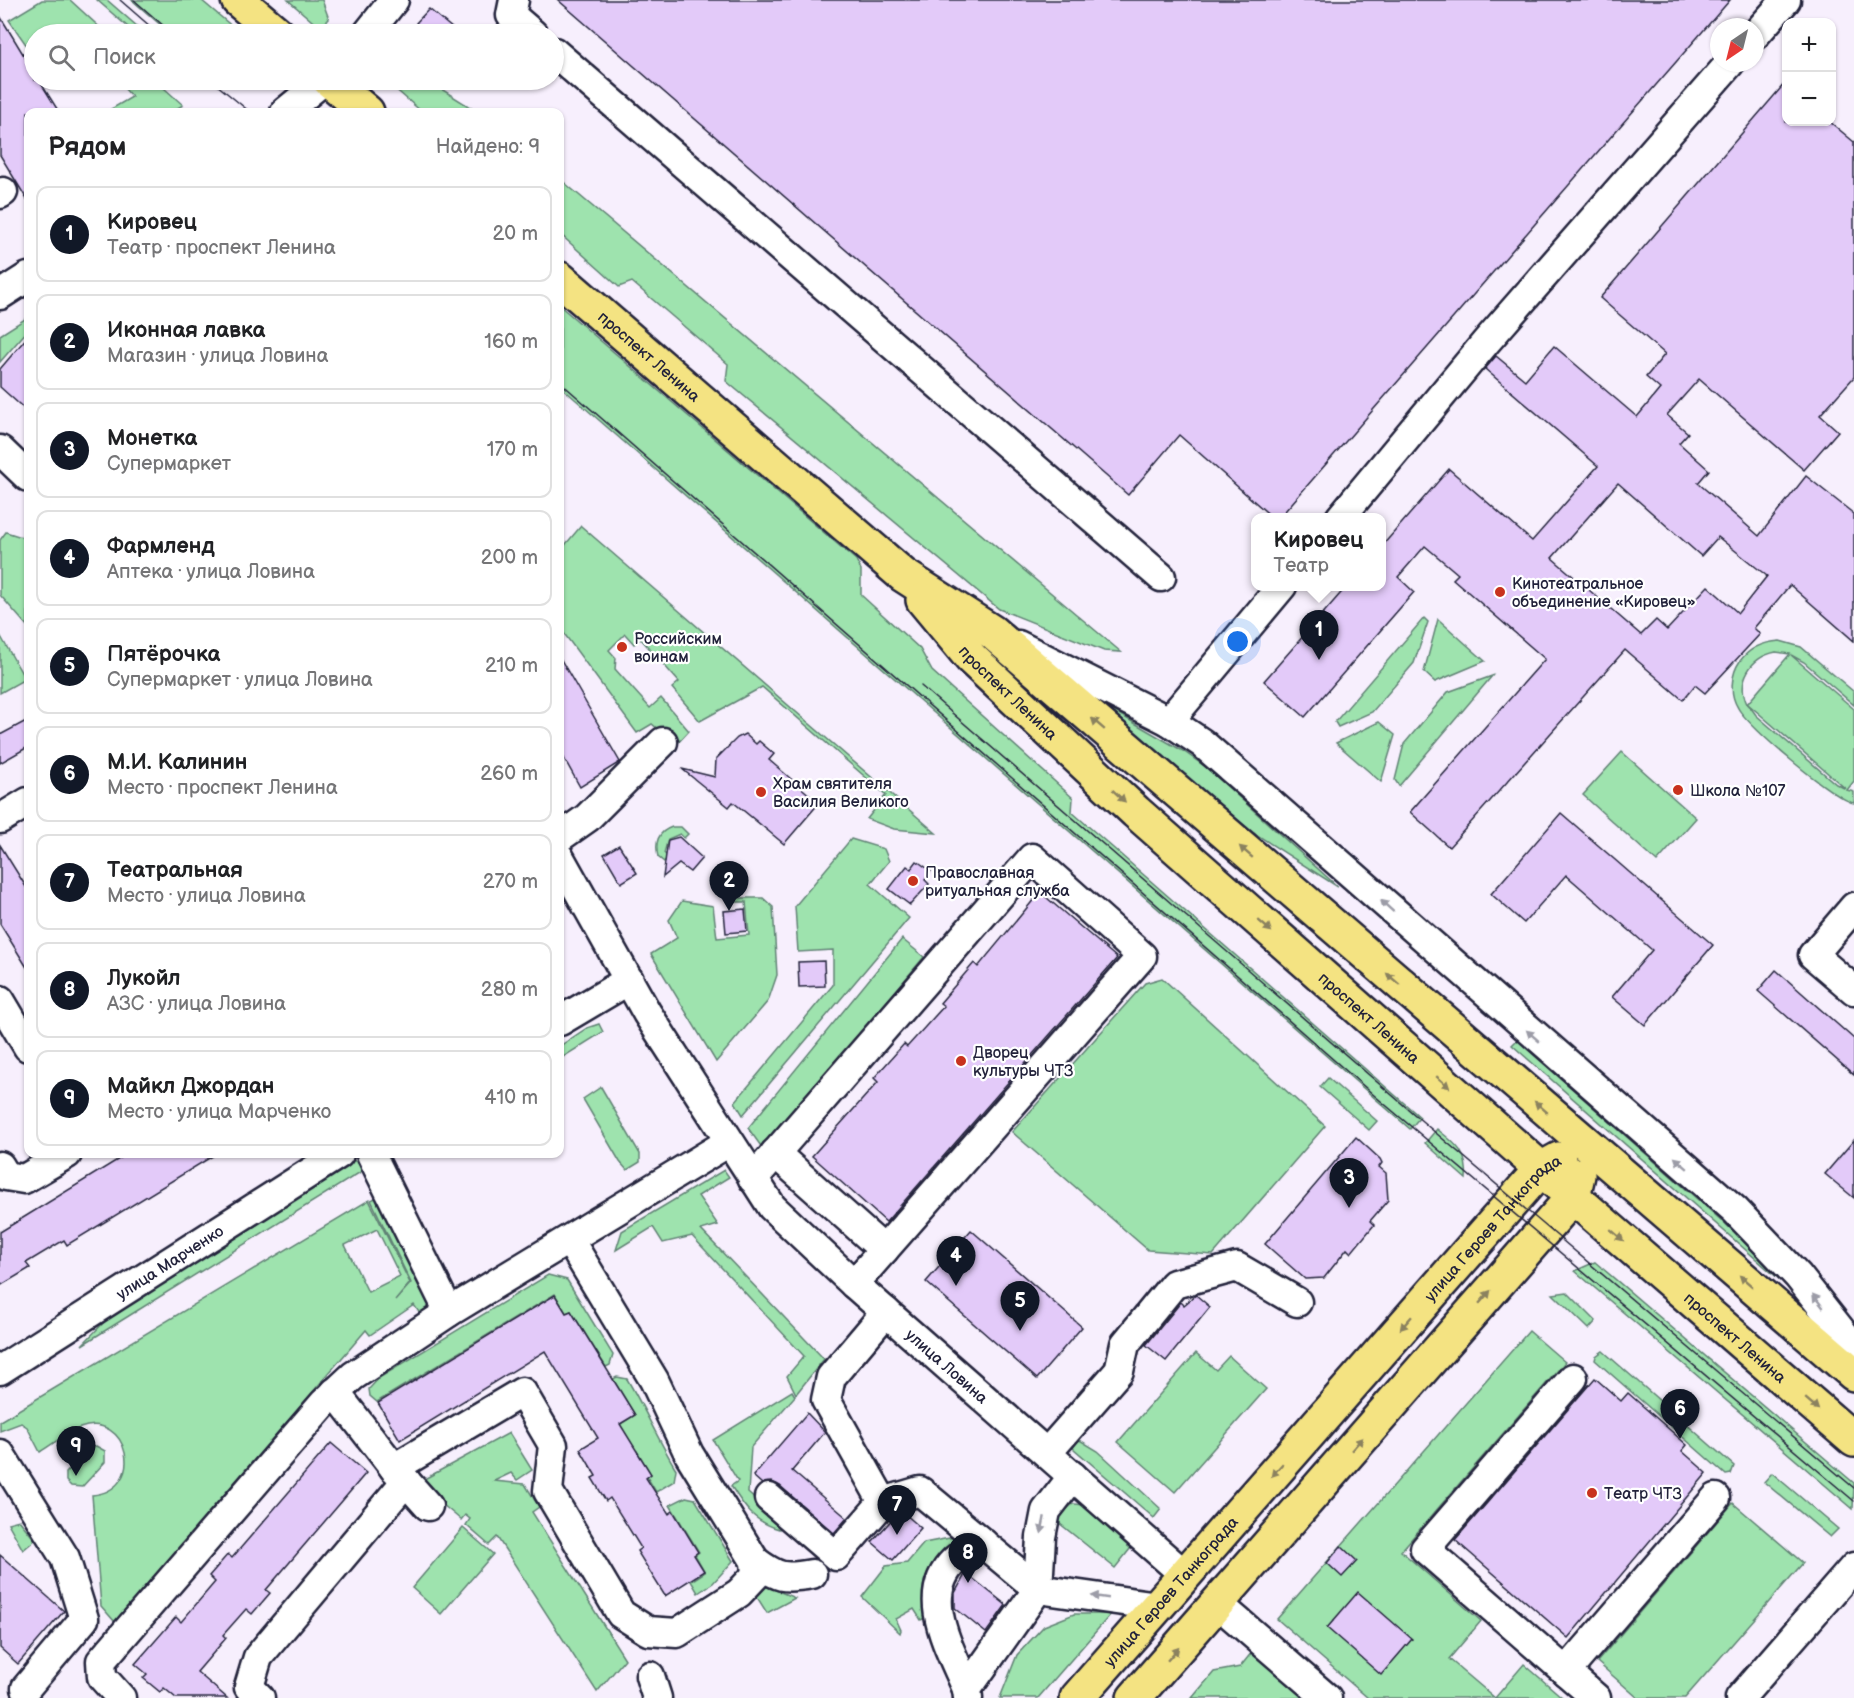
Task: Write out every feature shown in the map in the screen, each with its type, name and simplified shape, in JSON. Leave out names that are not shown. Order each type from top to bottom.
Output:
[{"type":"main road","points":[[238,0],[266,24]]},
{"type":"main road","points":[[341,90],[361,108]]},
{"type":"main road","name":"проспект Ленина","points":[[564,282],[903,575],[992,632],[1585,1145],[1854,1374]]},
{"type":"main road","name":"проспект Ленина","points":[[903,575],[971,658],[1136,812],[1573,1197],[1854,1440]]},
{"type":"main road","name":"улица Героев Танкограда","points":[[1077,1698],[1541,1169],[1585,1145]]},
{"type":"main road","name":"улица Героев Танкограда","points":[[1134,1698],[1573,1197],[1585,1145]]},
{"type":"main road","name":"улица Ловина","points":[[1185,1575],[1217,1603]]},
{"type":"street","points":[[380,18],[408,0]]},
{"type":"street","points":[[514,0],[511,15],[521,24]]},
{"type":"street","points":[[1764,25],[1786,0]]},
{"type":"street","points":[[564,61],[1161,577]]},
{"type":"street","points":[[1344,513],[1486,342],[1723,72]]},
{"type":"street","points":[[290,108],[312,90]]},
{"type":"street","points":[[0,295],[24,280]]},
{"type":"street","points":[[1169,721],[1278,591]]},
{"type":"street","points":[[992,632],[1169,721],[1219,758],[1735,1210],[1798,1276],[1854,1347]]},
{"type":"street","points":[[564,834],[587,818],[663,742]]},
{"type":"street","points":[[0,819],[24,804]]},
{"type":"street","points":[[753,1179],[1032,858],[1142,956],[854,1284]]},
{"type":"street","name":"улица Ловина","points":[[564,865],[629,980],[772,1207],[854,1284],[1185,1575]]},
{"type":"street","points":[[1854,907],[1813,955],[1854,990]]},
{"type":"street","points":[[564,1019],[629,980]]},
{"type":"street","points":[[0,1000],[24,1040]]},
{"type":"street","points":[[121,1698],[102,1677],[101,1661],[335,1392],[353,1376],[449,1312],[729,1142]]},
{"type":"street","points":[[776,1153],[884,1250]]},
{"type":"street","points":[[0,1166],[6,1176],[24,1179],[60,1158]]},
{"type":"street","name":"улица Марченко","points":[[0,1370],[333,1158]]},
{"type":"street","points":[[373,1158],[449,1312]]},
{"type":"street","points":[[570,1240],[654,1380],[689,1454],[755,1561],[770,1572],[786,1579],[812,1574]]},
{"type":"street","points":[[1047,1453],[1119,1371],[1125,1344],[1174,1284],[1237,1267],[1297,1302]]},
{"type":"street","points":[[883,1502],[826,1400],[831,1377],[886,1312]]},
{"type":"street","points":[[1573,1378],[1425,1549],[1596,1698]]},
{"type":"street","points":[[335,1392],[400,1475],[428,1506]]},
{"type":"street","points":[[260,1698],[249,1687],[258,1657],[400,1475],[522,1392],[553,1445],[548,1491],[621,1614],[648,1631],[676,1633],[739,1593],[756,1575],[755,1561]]},
{"type":"street","points":[[0,1454],[65,1558],[84,1619],[26,1688]]},
{"type":"street","points":[[967,1693],[1038,1589],[1041,1537],[1046,1511],[1073,1476]]},
{"type":"street","points":[[769,1498],[836,1556],[883,1502],[920,1491],[1038,1589],[1158,1606]]},
{"type":"street","points":[[1566,1672],[1716,1498]]},
{"type":"street","points":[[967,1693],[938,1612],[937,1594],[940,1580],[956,1560],[983,1543]]},
{"type":"street","points":[[1740,1698],[1854,1567]]},
{"type":"street","name":"улица Ловина","points":[[1217,1603],[1327,1698]]},
{"type":"green space","points":[[42,0],[70,0],[96,24],[24,24],[24,42],[9,20]]},
{"type":"green space","points":[[97,0],[107,0],[135,24],[125,24]]},
{"type":"green space","points":[[132,0],[201,0],[229,24],[160,24]]},
{"type":"green space","points":[[288,0],[322,0],[329,19],[324,24],[315,24]]},
{"type":"green space","points":[[126,90],[166,90],[183,105],[178,108],[113,108],[132,97]]},
{"type":"green space","points":[[397,90],[443,90],[472,108],[417,108]]},
{"type":"green space","points":[[564,182],[1121,652],[1104,651],[999,609],[726,381],[728,364],[632,282],[619,287],[564,238]]},
{"type":"green space","points":[[564,309],[856,560],[861,570],[861,595],[920,649],[932,671],[1073,798],[1072,812],[1420,1117],[1410,1129],[564,389]]},
{"type":"green space","points":[[24,320],[24,335],[0,362],[0,335]]},
{"type":"green space","points":[[581,526],[936,833],[894,829],[867,819],[886,795],[762,687],[700,721],[672,688],[679,682],[641,639],[634,644],[625,634],[609,650],[616,658],[615,669],[650,708],[661,698],[689,731],[676,745],[652,724],[637,733],[564,633],[564,546]]},
{"type":"green space","points":[[6,532],[24,538],[24,622],[0,595],[0,540]]},
{"type":"green space","points":[[1424,618],[1428,622],[1414,663],[1372,712],[1338,727],[1335,722]]},
{"type":"green space","points":[[1438,619],[1485,661],[1435,682],[1424,672]]},
{"type":"green space","points":[[0,635],[24,680],[0,693]]},
{"type":"green space","points":[[1780,641],[1801,647],[1854,692],[1854,705],[1804,662],[1791,655],[1854,709],[1854,781],[1847,790],[1854,792],[1854,803],[1829,790],[1793,762],[1745,717],[1735,702],[1732,684],[1740,661],[1753,649]],"holes":[[[1776,652],[1790,654],[1747,704],[1743,686],[1748,671],[1759,659]],[[1748,704],[1846,789],[1836,784],[1756,715]]]},
{"type":"green space","points":[[1492,676],[1399,786],[1395,780],[1404,744],[1448,692]]},
{"type":"green space","points":[[1091,698],[1183,751],[1207,768],[1338,887],[1254,833]]},
{"type":"green space","points":[[1379,722],[1395,735],[1381,782],[1336,743]]},
{"type":"green space","points":[[1622,752],[1696,818],[1657,862],[1583,795]]},
{"type":"green space","points":[[672,827],[681,827],[688,834],[684,838],[680,834],[668,839],[664,853],[668,857],[664,862],[658,857],[657,843],[660,835]]},
{"type":"green space","points":[[851,839],[884,849],[889,861],[870,884],[909,918],[743,1115],[735,1102],[833,985],[833,950],[798,952],[795,906]]},
{"type":"green space","points":[[735,898],[763,898],[773,907],[777,975],[768,1001],[716,1062],[651,954],[677,938],[669,920],[682,901],[713,906],[717,938],[749,935],[746,902],[735,902]]},
{"type":"green space","points":[[902,939],[924,957],[763,1149],[748,1128]]},
{"type":"green space","points":[[1162,978],[1325,1126],[1213,1255],[1148,1250],[1012,1132],[1145,983]]},
{"type":"green space","points":[[599,1024],[603,1032],[564,1056],[564,1043],[587,1028]]},
{"type":"green space","points":[[1517,1040],[1739,1236],[1780,1280],[1512,1045]]},
{"type":"green space","points":[[1328,1078],[1377,1121],[1369,1130],[1320,1087]]},
{"type":"green space","points":[[601,1087],[640,1154],[640,1162],[627,1170],[583,1099]]},
{"type":"green space","points":[[1437,1129],[1455,1144],[1463,1155],[1466,1179],[1425,1143]]},
{"type":"green space","points":[[353,1160],[367,1168],[82,1345],[109,1317],[344,1163]]},
{"type":"green space","points":[[724,1170],[729,1177],[698,1196],[718,1225],[701,1230],[824,1359],[796,1394],[787,1376],[804,1356],[692,1236],[663,1243],[653,1227],[616,1250],[622,1231]]},
{"type":"green space","points":[[382,1195],[431,1306],[423,1318],[414,1305],[370,1335],[366,1330],[115,1622],[101,1606],[92,1495],[110,1490],[120,1480],[125,1467],[125,1453],[120,1440],[110,1430],[97,1426],[80,1428],[40,1452],[27,1427],[21,1423],[0,1431],[0,1421],[369,1200],[410,1283],[395,1301],[411,1283],[371,1200]],"holes":[[[377,1229],[400,1276],[368,1292],[345,1245]]]},
{"type":"green space","points":[[1595,1262],[1854,1483],[1853,1509],[1575,1271]]},
{"type":"green space","points":[[548,1275],[567,1280],[613,1355],[610,1365],[606,1367],[571,1311],[566,1313],[555,1294],[377,1402],[370,1396],[369,1389],[379,1378]]},
{"type":"green space","points":[[1567,1292],[1596,1321],[1589,1329],[1553,1294]]},
{"type":"green space","points":[[1529,1331],[1565,1362],[1401,1551],[1481,1621],[1449,1659],[1495,1698],[1368,1698],[1277,1619]]},
{"type":"green space","points":[[1603,1351],[1734,1466],[1731,1474],[1726,1475],[1595,1360],[1596,1356]]},
{"type":"green space","points":[[1196,1353],[1216,1370],[1229,1356],[1266,1389],[1175,1492],[1118,1442]]},
{"type":"green space","points":[[617,1377],[627,1379],[676,1469],[674,1481],[656,1492],[647,1477],[651,1474],[637,1451],[632,1454],[616,1427],[635,1415],[613,1379]]},
{"type":"green space","points":[[792,1391],[795,1396],[751,1447],[748,1493],[782,1524],[779,1529],[756,1518],[740,1501],[731,1486],[738,1481],[713,1440]]},
{"type":"green space","points":[[509,1433],[532,1470],[517,1480],[511,1473],[494,1481],[525,1484],[539,1507],[532,1512],[625,1659],[597,1692],[497,1537],[489,1545],[466,1525],[470,1519],[465,1515],[461,1520],[417,1483]]},
{"type":"green space","points":[[1078,1439],[1098,1451],[1161,1509],[1154,1518],[1073,1448]]},
{"type":"green space","points":[[96,1446],[105,1451],[105,1462],[82,1487],[71,1486],[66,1481],[66,1473],[89,1448]]},
{"type":"green space","points":[[1772,1473],[1838,1529],[1830,1537],[1764,1482]]},
{"type":"green space","points":[[686,1497],[695,1499],[733,1561],[713,1583],[698,1593],[691,1581],[705,1572],[695,1555],[699,1552],[670,1505]]},
{"type":"green space","points":[[1733,1503],[1803,1563],[1685,1698],[1638,1698],[1597,1662]]},
{"type":"green space","points":[[1073,1504],[1098,1512],[1134,1544],[1115,1568],[1054,1519]]},
{"type":"green space","points":[[19,1520],[35,1540],[23,1550],[8,1523]]},
{"type":"green space","points":[[463,1528],[493,1554],[441,1614],[412,1588]]},
{"type":"green space","points":[[960,1536],[934,1561],[924,1580],[923,1591],[930,1615],[921,1620],[914,1609],[896,1619],[900,1633],[862,1597],[886,1566],[907,1563],[924,1543]]},
{"type":"green space","points":[[766,1586],[795,1598],[767,1613],[755,1594],[759,1587]]},
{"type":"green space","points":[[1074,1614],[1111,1614],[1038,1698],[1000,1698],[1017,1655],[1044,1626]]},
{"type":"green space","points":[[1252,1652],[1307,1698],[1192,1698],[1214,1672],[1240,1667]]},
{"type":"green space","points":[[1524,1664],[1563,1698],[1495,1698]]},
{"type":"building","points":[[558,0],[1730,0],[1714,18],[1710,18],[1710,23],[1283,513],[1267,513],[1179,435],[1128,495]]},
{"type":"building","points":[[429,9],[447,24],[417,24]]},
{"type":"building","points":[[0,16],[24,56],[24,90],[45,90],[56,108],[24,108],[24,194],[0,155]]},
{"type":"building","points":[[1782,87],[1782,126],[1835,126],[1854,142],[1854,377],[1820,415],[1838,431],[1804,470],[1699,379],[1667,415],[1688,433],[1679,443],[1709,470],[1698,483],[1759,536],[1806,476],[1854,514],[1854,641],[1790,585],[1754,628],[1760,634],[1705,693],[1695,685],[1683,700],[1625,650],[1449,847],[1410,812],[1545,659],[1453,579],[1458,574],[1425,546],[1398,577],[1414,592],[1305,717],[1264,681],[1343,591],[1386,591],[1386,541],[1449,469],[1532,541],[1598,466],[1485,369],[1496,356],[1525,380],[1554,346],[1637,417],[1660,389],[1646,377],[1665,354],[1600,298]],"holes":[[[1618,483],[1701,556],[1718,537],[1767,576],[1738,613],[1708,586],[1667,630],[1656,620],[1641,635],[1552,558]]]},
{"type":"building","points":[[24,341],[24,408],[0,387],[0,369]]},
{"type":"building","points":[[564,665],[620,762],[580,787],[564,758]]},
{"type":"building","points":[[24,722],[24,749],[0,763],[0,735]]},
{"type":"building","name":"Храм святителя Василия Великого","points":[[745,734],[756,744],[759,741],[774,754],[769,760],[819,803],[784,844],[733,802],[729,807],[682,769],[715,777],[716,759],[737,738]]},
{"type":"building","points":[[1561,813],[1713,945],[1645,1025],[1612,997],[1652,950],[1566,875],[1524,923],[1491,894]]},
{"type":"building","points":[[679,837],[702,858],[690,872],[679,864],[663,877],[668,840]]},
{"type":"building","points":[[0,845],[24,884],[24,963],[0,924]]},
{"type":"building","points":[[619,845],[637,873],[621,883],[604,854]]},
{"type":"building","points":[[917,861],[931,871],[925,880],[929,884],[910,905],[889,889],[907,866],[911,869]]},
{"type":"building","name":"Дворец культуры ЧТЗ","points":[[1040,892],[1117,958],[886,1222],[812,1156],[878,1082],[874,1078],[904,1044],[907,1047],[944,1006],[940,1003],[974,963],[978,967]]},
{"type":"building","points":[[745,909],[747,931],[726,933],[724,911]]},
{"type":"building","points":[[824,961],[825,986],[799,987],[798,962]]},
{"type":"building","points":[[1776,970],[1854,1039],[1854,1075],[1758,991]]},
{"type":"building","points":[[1356,1137],[1380,1159],[1382,1163],[1379,1167],[1386,1173],[1388,1200],[1370,1221],[1374,1225],[1351,1253],[1347,1249],[1324,1278],[1305,1279],[1265,1244]]},
{"type":"building","points":[[1854,1140],[1854,1198],[1825,1174]]},
{"type":"building","points":[[120,1158],[209,1158],[67,1245],[64,1240],[26,1263],[30,1268],[0,1286],[0,1232]]},
{"type":"building","points":[[971,1230],[1082,1327],[1037,1379],[926,1282]]},
{"type":"building","points":[[555,1295],[566,1313],[571,1311],[635,1415],[620,1424],[651,1474],[646,1478],[669,1514],[673,1511],[698,1552],[694,1555],[704,1571],[665,1596],[637,1551],[641,1548],[610,1498],[606,1501],[592,1478],[596,1476],[580,1449],[598,1438],[545,1351],[400,1440],[378,1403]]},
{"type":"building","points":[[1196,1295],[1210,1307],[1166,1361],[1146,1345],[1181,1302],[1184,1305]]},
{"type":"building","name":"Театр ЧТЗ","points":[[1595,1378],[1621,1401],[1628,1393],[1687,1445],[1682,1451],[1707,1473],[1568,1638],[1455,1540]]},
{"type":"building","points":[[807,1413],[825,1432],[792,1471],[847,1518],[834,1533],[780,1486],[772,1482],[762,1484],[753,1476]]},
{"type":"building","points":[[331,1443],[366,1473],[266,1590],[270,1593],[252,1614],[246,1609],[223,1635],[226,1638],[197,1672],[227,1698],[176,1698],[164,1688],[160,1692],[143,1678],[147,1674],[135,1664],[176,1617],[181,1622],[215,1582],[209,1576],[228,1554],[232,1558]]},
{"type":"building","points":[[904,1513],[921,1528],[893,1560],[872,1542],[895,1516]]},
{"type":"building","points":[[1341,1546],[1357,1561],[1342,1577],[1327,1563]]},
{"type":"building","points":[[0,1555],[64,1611],[18,1664],[0,1648]]},
{"type":"building","points":[[966,1573],[1006,1605],[986,1633],[955,1608],[955,1593]]},
{"type":"building","points":[[1358,1592],[1412,1639],[1381,1675],[1327,1628]]},
{"type":"tram line","points":[[120,0],[148,24]]},
{"type":"tram line","points":[[134,0],[162,24]]},
{"type":"tram line","points":[[223,90],[245,108]]},
{"type":"tram line","points":[[564,386],[1375,1096],[1854,1501]]},
{"type":"tram line","points":[[921,686],[1430,1128],[1854,1488]]},
{"type":"place","name":"Кинотеатральное объединение «Кировец»","points":[[1500,592]]},
{"type":"place","name":"Российским воинам","points":[[622,647]]},
{"type":"place","name":"Кировец","points":[[1319,660]]},
{"type":"place","name":"Школа №107","points":[[1678,790]]},
{"type":"place","name":"Храм святителя Василия Великого","points":[[761,792]]},
{"type":"place","name":"Православная ритуальная служба","points":[[913,881]]},
{"type":"place","name":"Иконная лавка","points":[[729,911]]},
{"type":"place","name":"Дворец культуры ЧТЗ","points":[[961,1061]]},
{"type":"place","name":"Монетка","points":[[1349,1208]]},
{"type":"place","name":"Фармленд","points":[[956,1286]]},
{"type":"place","name":"Пятёрочка","points":[[1020,1331]]},
{"type":"place","name":"М.И. Калинин","points":[[1680,1439]]},
{"type":"place","name":"Майкл Джордан","points":[[76,1476]]},
{"type":"place","name":"Театр ЧТЗ","points":[[1592,1493]]},
{"type":"place","name":"Театральная","points":[[897,1535]]},
{"type":"place","name":"Лукойл","points":[[968,1583]]}]
